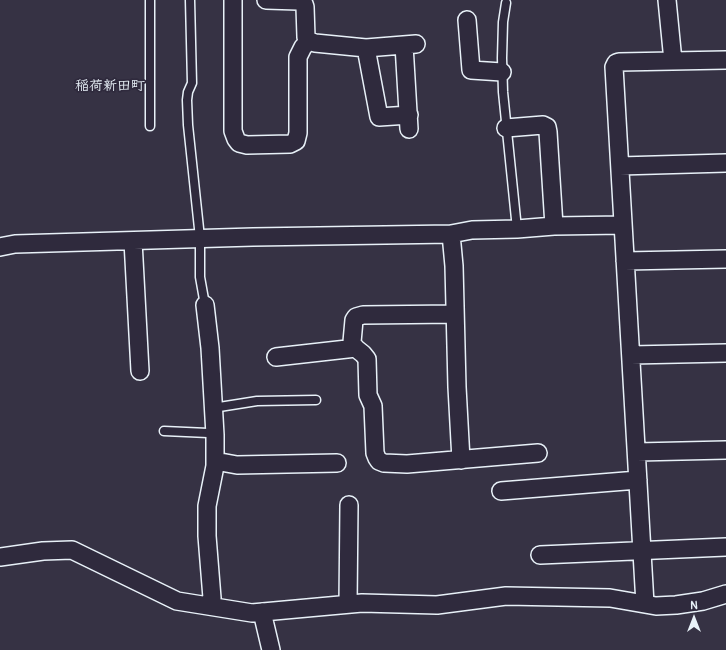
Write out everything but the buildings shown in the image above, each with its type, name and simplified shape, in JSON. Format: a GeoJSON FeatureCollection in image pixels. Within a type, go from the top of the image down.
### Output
{"type":"FeatureCollection","features":[{"type":"Feature","properties":{"kind":"street"},"geometry":{"type":"LineString","coordinates":[[234,0],[233,131],[239,143],[247,145],[276,145],[290,144],[296,141],[298,133],[298,57],[303,47],[309,41]]}},
{"type":"Feature","properties":{"kind":"street"},"geometry":{"type":"LineString","coordinates":[[266,0],[298,1],[304,4],[306,37],[309,41],[315,44],[366,48],[410,45],[409,122],[379,117],[366,48]]}},
{"type":"Feature","properties":{"kind":"street"},"geometry":{"type":"LineString","coordinates":[[667,0],[674,61]]}},
{"type":"Feature","properties":{"kind":"street"},"geometry":{"type":"LineString","coordinates":[[467,20],[471,70],[502,72]]}},
{"type":"Feature","properties":{"kind":"street"},"geometry":{"type":"LineString","coordinates":[[645,604],[614,67],[616,63],[619,62],[726,60]]}},
{"type":"Feature","properties":{"kind":"street"},"geometry":{"type":"LineString","coordinates":[[506,128],[546,127],[548,132],[554,226]]}},
{"type":"Feature","properties":{"kind":"street"},"geometry":{"type":"LineString","coordinates":[[620,166],[726,163]]}},
{"type":"Feature","properties":{"kind":"street"},"geometry":{"type":"LineString","coordinates":[[0,247],[15,244],[200,238],[451,234],[472,230],[517,230],[554,226],[623,225]]}},
{"type":"Feature","properties":{"kind":"street"},"geometry":{"type":"LineString","coordinates":[[451,234],[454,266],[456,387],[461,460]]}},
{"type":"Feature","properties":{"kind":"street"},"geometry":{"type":"LineString","coordinates":[[133,241],[140,371]]}},
{"type":"Feature","properties":{"kind":"street"},"geometry":{"type":"LineString","coordinates":[[625,261],[726,259]]}},
{"type":"Feature","properties":{"kind":"street"},"geometry":{"type":"LineString","coordinates":[[205,305],[210,348],[215,433],[215,461],[207,506],[207,536],[212,598],[211,606]]}},
{"type":"Feature","properties":{"kind":"street"},"geometry":{"type":"LineString","coordinates":[[455,314],[360,316],[354,320],[352,342],[367,359],[368,395],[374,411],[375,453],[379,461],[391,464],[461,460],[538,453]]}},
{"type":"Feature","properties":{"kind":"street"},"geometry":{"type":"LineString","coordinates":[[276,357],[356,348]]}},
{"type":"Feature","properties":{"kind":"street"},"geometry":{"type":"LineString","coordinates":[[631,355],[726,353]]}},
{"type":"Feature","properties":{"kind":"street"},"geometry":{"type":"LineString","coordinates":[[637,452],[726,450]]}},
{"type":"Feature","properties":{"kind":"street"},"geometry":{"type":"LineString","coordinates":[[215,461],[237,465],[337,463]]}},
{"type":"Feature","properties":{"kind":"street"},"geometry":{"type":"LineString","coordinates":[[501,491],[638,480]]}},
{"type":"Feature","properties":{"kind":"street"},"geometry":{"type":"LineString","coordinates":[[348,604],[349,506]]}},
{"type":"Feature","properties":{"kind":"street"},"geometry":{"type":"LineString","coordinates":[[540,555],[726,546]]}},
{"type":"Feature","properties":{"kind":"street"},"geometry":{"type":"LineString","coordinates":[[0,557],[43,551],[72,550],[177,600],[252,613],[348,604],[437,605],[506,596],[610,598],[656,606],[703,601],[726,594]]}},
{"type":"Feature","properties":{"kind":"street"},"geometry":{"type":"LineString","coordinates":[[262,612],[271,650]]}},
{"type":"Feature","properties":{"kind":"lane"},"geometry":{"type":"LineString","coordinates":[[150,0],[150,126]]}},
{"type":"Feature","properties":{"kind":"lane"},"geometry":{"type":"LineString","coordinates":[[190,0],[192,83],[188,92],[187,100],[200,238],[200,277],[205,305]]}},
{"type":"Feature","properties":{"kind":"lane"},"geometry":{"type":"LineString","coordinates":[[506,3],[503,22],[502,72],[506,128],[517,230]]}},
{"type":"Feature","properties":{"kind":"lane"},"geometry":{"type":"LineString","coordinates":[[213,408],[257,401],[316,400]]}},
{"type":"Feature","properties":{"kind":"lane"},"geometry":{"type":"LineString","coordinates":[[164,431],[215,433]]}},
{"type":"Feature","properties":{"kind":"district","name":"稲荷新田町"},"geometry":{"type":"Point","coordinates":[110,86]}}]}
